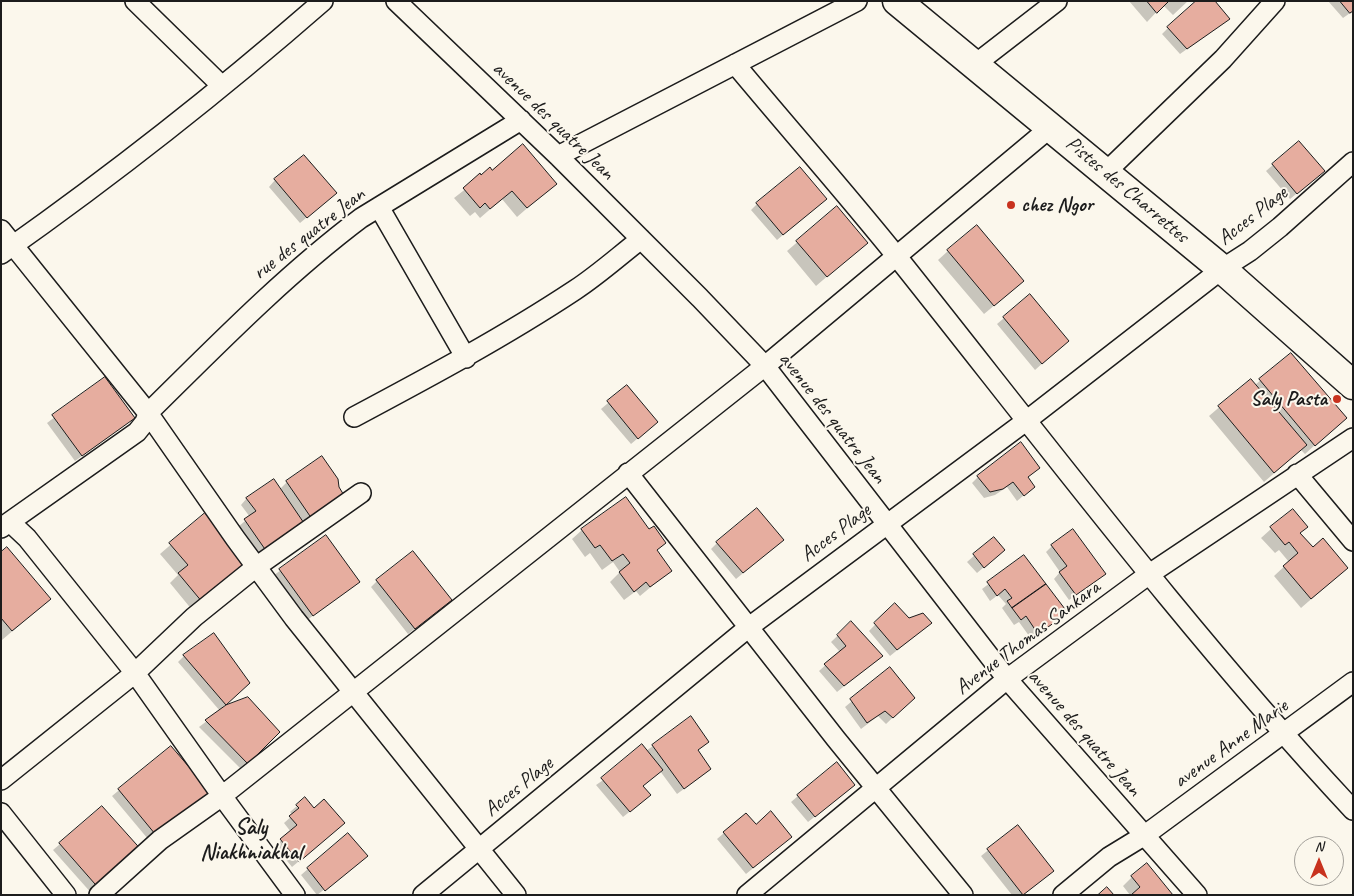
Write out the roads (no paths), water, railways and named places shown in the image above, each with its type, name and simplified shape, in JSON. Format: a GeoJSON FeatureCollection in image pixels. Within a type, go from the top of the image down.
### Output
{"type":"FeatureCollection","features":[{"type":"Feature","properties":{"kind":"main road","name":"Pistes des Charrettes"},"geometry":{"type":"LineString","coordinates":[[897,1],[1222,269],[1353,385]]}},
{"type":"Feature","properties":{"kind":"street"},"geometry":{"type":"LineString","coordinates":[[135,1],[222,86]]}},
{"type":"Feature","properties":{"kind":"street"},"geometry":{"type":"LineString","coordinates":[[8,249],[124,164],[222,86],[323,1]]}},
{"type":"Feature","properties":{"kind":"street","name":"avenue des quatre Jean"},"geometry":{"type":"LineString","coordinates":[[396,1],[558,156],[765,366],[1007,679],[1197,895]]}},
{"type":"Feature","properties":{"kind":"street"},"geometry":{"type":"LineString","coordinates":[[558,156],[857,1]]}},
{"type":"Feature","properties":{"kind":"street"},"geometry":{"type":"LineString","coordinates":[[974,66],[1058,1]]}},
{"type":"Feature","properties":{"kind":"street"},"geometry":{"type":"LineString","coordinates":[[1106,172],[1223,59],[1275,1]]}},
{"type":"Feature","properties":{"kind":"street"},"geometry":{"type":"LineString","coordinates":[[735,64],[896,256],[1148,575],[1282,734],[1353,810]]}},
{"type":"Feature","properties":{"kind":"street","name":"rue des quatre Jean"},"geometry":{"type":"LineString","coordinates":[[6,526],[137,432],[145,422],[148,413],[260,301],[342,232],[379,207],[521,120]]}},
{"type":"Feature","properties":{"kind":"street"},"geometry":{"type":"LineString","coordinates":[[99,895],[160,840],[222,796],[765,366],[1051,127]]}},
{"type":"Feature","properties":{"kind":"street","name":"Acces Plage"},"geometry":{"type":"LineString","coordinates":[[424,895],[749,627],[886,523],[1026,421],[1222,269],[1265,240],[1353,162]]}},
{"type":"Feature","properties":{"kind":"street"},"geometry":{"type":"LineString","coordinates":[[379,207],[466,358]]}},
{"type":"Feature","properties":{"kind":"street"},"geometry":{"type":"LineString","coordinates":[[1,230],[8,249],[148,413],[256,567],[353,692],[516,895]]}},
{"type":"Feature","properties":{"kind":"street"},"geometry":{"type":"LineString","coordinates":[[354,417],[466,358],[577,289],[641,239]]}},
{"type":"Feature","properties":{"kind":"street","name":"Avenue Thomas Sankara"},"geometry":{"type":"LineString","coordinates":[[747,895],[1007,679],[1148,575],[1353,438]]}},
{"type":"Feature","properties":{"kind":"street"},"geometry":{"type":"LineString","coordinates":[[628,474],[836,739],[878,788],[963,895]]}},
{"type":"Feature","properties":{"kind":"street"},"geometry":{"type":"LineString","coordinates":[[1297,474],[1353,541]]}},
{"type":"Feature","properties":{"kind":"street"},"geometry":{"type":"LineString","coordinates":[[1,780],[136,673],[181,628],[256,567],[361,493]]}},
{"type":"Feature","properties":{"kind":"street"},"geometry":{"type":"LineString","coordinates":[[6,526],[27,538],[136,673],[222,796],[295,895]]}},
{"type":"Feature","properties":{"kind":"street","name":"avenue Anne Marie"},"geometry":{"type":"LineString","coordinates":[[1063,895],[1109,857],[1145,835],[1353,682]]}},
{"type":"Feature","properties":{"kind":"street"},"geometry":{"type":"LineString","coordinates":[[1,813],[66,895]]}},
{"type":"Feature","properties":{"kind":"place","name":"chez Ngor"},"geometry":{"type":"Point","coordinates":[1011,205]}},
{"type":"Feature","properties":{"kind":"place","name":"Saly Pasta"},"geometry":{"type":"Point","coordinates":[1337,399]}},
{"type":"Feature","properties":{"kind":"district","name":"Saly Niakhniakhal"},"geometry":{"type":"Point","coordinates":[251,840]}}]}
